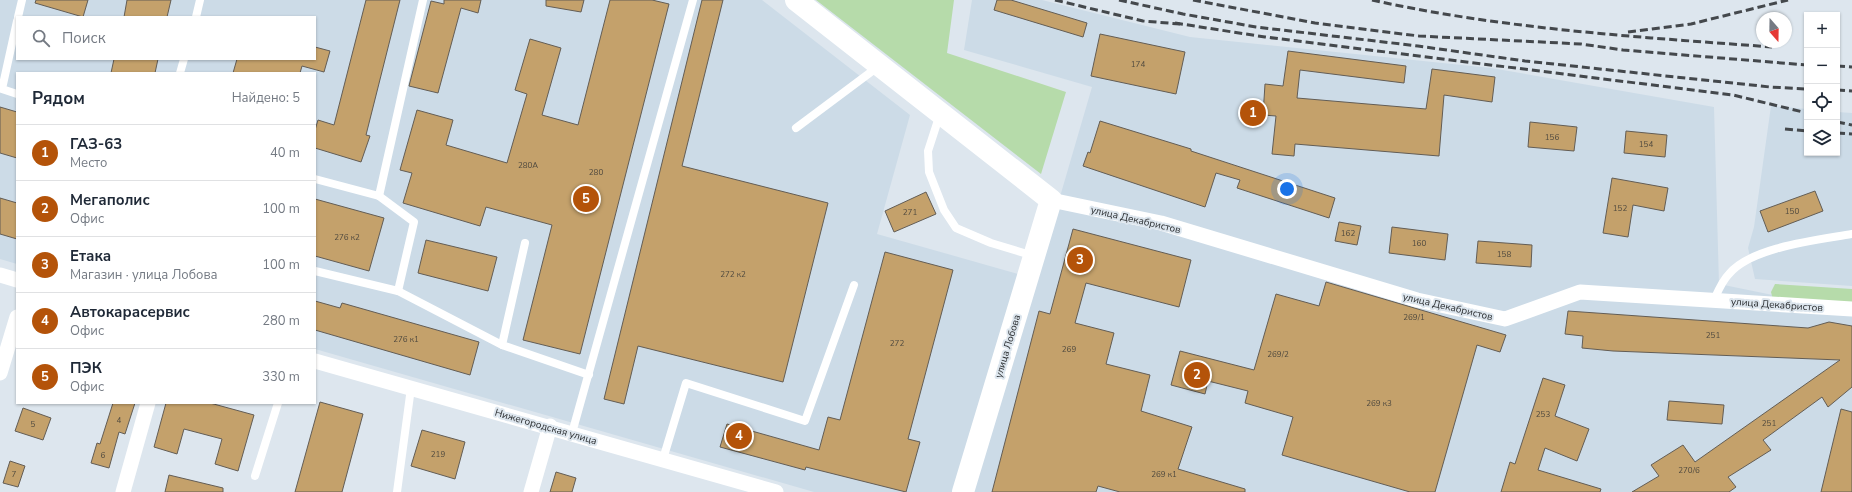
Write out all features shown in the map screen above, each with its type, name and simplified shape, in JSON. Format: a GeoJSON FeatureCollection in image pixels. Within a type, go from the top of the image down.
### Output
{"type":"FeatureCollection","features":[{"type":"Feature","properties":{"kind":"street"},"geometry":{"type":"LineString","coordinates":[[796,0],[1051,200]]}},
{"type":"Feature","properties":{"kind":"street","name":"улица Лобова"},"geometry":{"type":"LineString","coordinates":[[964,492],[1051,200]]}},
{"type":"Feature","properties":{"kind":"street","name":"улица Декабристов"},"geometry":{"type":"LineString","coordinates":[[1051,200],[1161,223],[1417,300],[1505,319],[1580,292],[1852,309]]}},
{"type":"Feature","properties":{"kind":"street"},"geometry":{"type":"LineString","coordinates":[[0,275],[16,280]]}},
{"type":"Feature","properties":{"kind":"street"},"geometry":{"type":"LineString","coordinates":[[0,373],[16,320]]}},
{"type":"Feature","properties":{"kind":"street","name":"Нижегородская улица"},"geometry":{"type":"LineString","coordinates":[[316,361],[663,459],[748,488],[776,492]]}},
{"type":"Feature","properties":{"kind":"street"},"geometry":{"type":"LineString","coordinates":[[123,492],[148,404]]}},
{"type":"Feature","properties":{"kind":"street"},"geometry":{"type":"LineString","coordinates":[[531,492],[550,426]]}},
{"type":"Feature","properties":{"kind":"lane"},"geometry":{"type":"LineString","coordinates":[[18,16],[22,0]]}},
{"type":"Feature","properties":{"kind":"lane"},"geometry":{"type":"LineString","coordinates":[[196,16],[200,0]]}},
{"type":"Feature","properties":{"kind":"lane"},"geometry":{"type":"LineString","coordinates":[[379,196],[423,0]]}},
{"type":"Feature","properties":{"kind":"lane"},"geometry":{"type":"LineString","coordinates":[[572,433],[693,0]]}},
{"type":"Feature","properties":{"kind":"lane"},"geometry":{"type":"LineString","coordinates":[[16,26],[2,89],[16,94]]}},
{"type":"Feature","properties":{"kind":"lane"},"geometry":{"type":"LineString","coordinates":[[180,72],[184,60]]}},
{"type":"Feature","properties":{"kind":"lane"},"geometry":{"type":"LineString","coordinates":[[796,128],[880,66]]}},
{"type":"Feature","properties":{"kind":"lane"},"geometry":{"type":"LineString","coordinates":[[940,113],[928,151],[929,172],[944,210],[956,228],[991,243],[1034,256]]}},
{"type":"Feature","properties":{"kind":"lane"},"geometry":{"type":"LineString","coordinates":[[316,179],[379,196],[414,222],[398,291]]}},
{"type":"Feature","properties":{"kind":"lane"},"geometry":{"type":"LineString","coordinates":[[1714,300],[1718,290],[1729,273],[1750,257],[1798,243],[1852,234]]}},
{"type":"Feature","properties":{"kind":"lane"},"geometry":{"type":"LineString","coordinates":[[502,345],[525,243]]}},
{"type":"Feature","properties":{"kind":"lane"},"geometry":{"type":"LineString","coordinates":[[316,271],[398,291],[502,345],[588,374]]}},
{"type":"Feature","properties":{"kind":"lane"},"geometry":{"type":"LineString","coordinates":[[663,459],[686,383],[805,421],[854,285]]}},
{"type":"Feature","properties":{"kind":"lane"},"geometry":{"type":"LineString","coordinates":[[397,492],[411,388]]}},
{"type":"Feature","properties":{"kind":"lane"},"geometry":{"type":"LineString","coordinates":[[255,476],[278,404]]}},
{"type":"Feature","properties":{"kind":"shaded area"},"geometry":{"type":"Polygon","coordinates":[[[0,0],[762,0],[910,115],[877,234],[1036,279],[1092,87],[964,50],[972,0],[1042,0],[1190,37],[1491,68],[1714,107],[1719,284],[1852,311],[1852,492],[814,492],[316,349],[316,72],[16,72],[16,264],[0,259],[0,0]]]}},
{"type":"Feature","properties":{"kind":"shaded area"},"geometry":{"type":"Polygon","coordinates":[[[1771,106],[1804,109],[1804,156],[1840,156],[1840,112],[1852,113],[1852,286],[1755,279],[1748,248],[1754,227],[1771,106]]]}},
{"type":"Feature","properties":{"kind":"green space"},"geometry":{"type":"Polygon","coordinates":[[[816,0],[954,0],[947,53],[1066,92],[1041,174],[816,0]]]}},
{"type":"Feature","properties":{"kind":"green space"},"geometry":{"type":"Polygon","coordinates":[[[1775,284],[1852,289],[1852,307],[1773,300],[1771,292],[1775,284]]]}},
{"type":"Feature","properties":{"kind":"building"},"geometry":{"type":"Polygon","coordinates":[[[36,0],[88,0],[83,16],[35,3],[36,0]]]}},
{"type":"Feature","properties":{"kind":"building"},"geometry":{"type":"Polygon","coordinates":[[[127,0],[171,0],[167,16],[124,16],[127,0]]]}},
{"type":"Feature","properties":{"kind":"building"},"geometry":{"type":"Polygon","coordinates":[[[366,0],[400,0],[366,135],[370,136],[361,162],[316,148],[316,127],[318,120],[334,125],[366,0]]]}},
{"type":"Feature","properties":{"kind":"building"},"geometry":{"type":"Polygon","coordinates":[[[444,0],[481,0],[478,13],[461,8],[438,93],[409,86],[431,1],[444,4],[444,0]]]}},
{"type":"Feature","properties":{"kind":"building"},"geometry":{"type":"Polygon","coordinates":[[[546,0],[584,0],[581,12],[546,6],[546,0]]]}},
{"type":"Feature","properties":{"kind":"building"},"geometry":{"type":"Polygon","coordinates":[[[610,0],[652,0],[669,4],[580,354],[523,340],[552,225],[486,207],[480,226],[403,203],[412,173],[400,170],[417,110],[453,120],[446,145],[507,163],[527,94],[515,90],[530,39],[561,48],[542,115],[578,125],[610,0]]]}},
{"type":"Feature","properties":{"kind":"building"},"geometry":{"type":"Polygon","coordinates":[[[702,0],[723,0],[682,166],[828,203],[783,382],[638,346],[624,404],[604,399],[702,0]]]}},
{"type":"Feature","properties":{"kind":"building"},"geometry":{"type":"Polygon","coordinates":[[[997,0],[1011,0],[1087,23],[1083,37],[994,10],[997,0]]]}},
{"type":"Feature","properties":{"kind":"building"},"geometry":{"type":"Polygon","coordinates":[[[1100,34],[1185,52],[1176,94],[1091,76],[1100,34]]]}},
{"type":"Feature","properties":{"kind":"building"},"geometry":{"type":"Polygon","coordinates":[[[316,47],[330,51],[324,72],[302,66],[300,72],[233,72],[237,60],[316,60],[316,47]]]}},
{"type":"Feature","properties":{"kind":"building"},"geometry":{"type":"Polygon","coordinates":[[[1288,51],[1406,66],[1404,83],[1300,70],[1297,98],[1426,109],[1432,69],[1495,77],[1492,102],[1444,95],[1439,156],[1295,144],[1294,156],[1272,154],[1276,116],[1263,115],[1265,84],[1283,86],[1288,51]]]}},
{"type":"Feature","properties":{"kind":"building"},"geometry":{"type":"Polygon","coordinates":[[[114,60],[158,60],[155,72],[111,72],[114,60]]]}},
{"type":"Feature","properties":{"kind":"building"},"geometry":{"type":"Polygon","coordinates":[[[0,107],[16,112],[16,158],[0,153],[0,107]]]}},
{"type":"Feature","properties":{"kind":"building"},"geometry":{"type":"Polygon","coordinates":[[[1100,121],[1191,149],[1191,151],[1335,198],[1329,218],[1237,188],[1240,180],[1216,173],[1205,207],[1083,166],[1088,152],[1090,153],[1100,121]]]}},
{"type":"Feature","properties":{"kind":"building"},"geometry":{"type":"Polygon","coordinates":[[[1530,122],[1577,127],[1574,151],[1528,147],[1530,122]]]}},
{"type":"Feature","properties":{"kind":"building"},"geometry":{"type":"Polygon","coordinates":[[[1626,131],[1667,135],[1665,157],[1624,153],[1626,131]]]}},
{"type":"Feature","properties":{"kind":"building"},"geometry":{"type":"Polygon","coordinates":[[[1612,178],[1668,188],[1664,211],[1633,205],[1628,237],[1603,233],[1612,178]]]}},
{"type":"Feature","properties":{"kind":"building"},"geometry":{"type":"Polygon","coordinates":[[[1815,191],[1823,211],[1768,232],[1760,211],[1815,191]]]}},
{"type":"Feature","properties":{"kind":"building"},"geometry":{"type":"Polygon","coordinates":[[[926,192],[936,214],[894,232],[885,211],[926,192]]]}},
{"type":"Feature","properties":{"kind":"building"},"geometry":{"type":"Polygon","coordinates":[[[0,198],[16,203],[16,239],[0,234],[0,198]]]}},
{"type":"Feature","properties":{"kind":"building"},"geometry":{"type":"Polygon","coordinates":[[[316,199],[384,218],[369,271],[316,256],[316,199]]]}},
{"type":"Feature","properties":{"kind":"building"},"geometry":{"type":"Polygon","coordinates":[[[1339,222],[1361,226],[1357,245],[1335,241],[1339,222]]]}},
{"type":"Feature","properties":{"kind":"building"},"geometry":{"type":"Polygon","coordinates":[[[1392,227],[1448,234],[1445,260],[1389,253],[1392,227]]]}},
{"type":"Feature","properties":{"kind":"building"},"geometry":{"type":"Polygon","coordinates":[[[1073,229],[1191,260],[1179,307],[1086,283],[1075,323],[1114,333],[1106,364],[1150,375],[1141,411],[1192,427],[1178,469],[1245,489],[1245,492],[1120,492],[1098,486],[1096,492],[992,492],[1039,311],[1050,314],[1073,229]]]}},
{"type":"Feature","properties":{"kind":"building"},"geometry":{"type":"Polygon","coordinates":[[[426,240],[497,257],[488,291],[418,273],[426,240]]]}},
{"type":"Feature","properties":{"kind":"building"},"geometry":{"type":"Polygon","coordinates":[[[1478,241],[1532,245],[1531,267],[1476,263],[1478,241]]]}},
{"type":"Feature","properties":{"kind":"building"},"geometry":{"type":"Polygon","coordinates":[[[885,252],[953,270],[908,439],[920,442],[906,492],[806,467],[805,470],[720,447],[727,424],[819,450],[828,417],[840,420],[885,252]]]}},
{"type":"Feature","properties":{"kind":"building"},"geometry":{"type":"Polygon","coordinates":[[[1326,282],[1506,335],[1500,352],[1477,345],[1435,492],[1410,492],[1282,455],[1293,417],[1245,403],[1248,391],[1208,381],[1205,394],[1171,385],[1180,351],[1254,370],[1276,294],[1319,306],[1326,282]]]}},
{"type":"Feature","properties":{"kind":"building"},"geometry":{"type":"Polygon","coordinates":[[[316,301],[340,308],[342,303],[479,342],[470,375],[316,330],[316,301]]]}},
{"type":"Feature","properties":{"kind":"building"},"geometry":{"type":"Polygon","coordinates":[[[1568,311],[1808,328],[1829,322],[1852,326],[1852,387],[1828,407],[1822,397],[1763,440],[1771,450],[1728,477],[1736,487],[1729,492],[1632,492],[1659,476],[1651,465],[1683,445],[1695,462],[1840,360],[1613,351],[1582,348],[1583,336],[1565,334],[1568,311]]]}},
{"type":"Feature","properties":{"kind":"building"},"geometry":{"type":"Polygon","coordinates":[[[1543,378],[1565,385],[1555,416],[1589,429],[1577,461],[1545,448],[1538,470],[1601,489],[1600,492],[1501,492],[1510,462],[1515,464],[1543,378]]]}},
{"type":"Feature","properties":{"kind":"building"},"geometry":{"type":"Polygon","coordinates":[[[1669,401],[1724,405],[1722,424],[1667,420],[1669,401]]]}},
{"type":"Feature","properties":{"kind":"building"},"geometry":{"type":"Polygon","coordinates":[[[320,402],[363,414],[342,492],[295,492],[320,402]]]}},
{"type":"Feature","properties":{"kind":"building"},"geometry":{"type":"Polygon","coordinates":[[[113,404],[135,404],[125,434],[119,432],[109,468],[91,463],[97,443],[100,444],[113,404]]]}},
{"type":"Feature","properties":{"kind":"building"},"geometry":{"type":"Polygon","coordinates":[[[166,404],[214,404],[254,415],[238,471],[215,464],[222,439],[184,429],[177,454],[154,447],[166,404]]]}},
{"type":"Feature","properties":{"kind":"building"},"geometry":{"type":"Polygon","coordinates":[[[23,408],[51,418],[43,440],[15,431],[23,408]]]}},
{"type":"Feature","properties":{"kind":"building"},"geometry":{"type":"Polygon","coordinates":[[[1841,409],[1852,412],[1852,492],[1821,492],[1841,409]]]}},
{"type":"Feature","properties":{"kind":"building"},"geometry":{"type":"Polygon","coordinates":[[[422,430],[465,442],[455,479],[411,466],[422,430]]]}},
{"type":"Feature","properties":{"kind":"building"},"geometry":{"type":"Polygon","coordinates":[[[10,461],[25,466],[18,487],[3,483],[10,461]]]}},
{"type":"Feature","properties":{"kind":"building"},"geometry":{"type":"Polygon","coordinates":[[[556,472],[576,478],[572,492],[550,492],[556,472]]]}},
{"type":"Feature","properties":{"kind":"building"},"geometry":{"type":"Polygon","coordinates":[[[169,475],[223,488],[223,492],[165,492],[169,475]]]}},
{"type":"Feature","properties":{"kind":"railway"},"geometry":{"type":"LineString","coordinates":[[1055,0],[1143,21],[1180,24]]}},
{"type":"Feature","properties":{"kind":"railway"},"geometry":{"type":"LineString","coordinates":[[1119,0],[1183,14],[1256,27],[1418,46],[1525,61],[1770,87],[1804,89]]}},
{"type":"Feature","properties":{"kind":"railway"},"geometry":{"type":"LineString","coordinates":[[1193,0],[1315,23],[1419,36],[1581,44],[1623,50],[1804,65]]}},
{"type":"Feature","properties":{"kind":"railway"},"geometry":{"type":"LineString","coordinates":[[1372,0],[1471,18],[1571,31],[1756,46]]}},
{"type":"Feature","properties":{"kind":"railway"},"geometry":{"type":"LineString","coordinates":[[1628,32],[1691,24],[1788,0]]}},
{"type":"Feature","properties":{"kind":"railway"},"geometry":{"type":"LineString","coordinates":[[1175,23],[1265,37],[1733,95],[1804,112]]}},
{"type":"Feature","properties":{"kind":"railway"},"geometry":{"type":"LineString","coordinates":[[1840,66],[1852,67]]}},
{"type":"Feature","properties":{"kind":"railway"},"geometry":{"type":"LineString","coordinates":[[1840,90],[1852,91]]}},
{"type":"Feature","properties":{"kind":"railway"},"geometry":{"type":"LineString","coordinates":[[1840,123],[1852,125]]}},
{"type":"Feature","properties":{"kind":"railway"},"geometry":{"type":"LineString","coordinates":[[1785,129],[1804,131]]}},
{"type":"Feature","properties":{"kind":"railway"},"geometry":{"type":"LineString","coordinates":[[1840,133],[1852,134]]}},
{"type":"Feature","properties":{"kind":"place","name":"ГАЗ-63"},"geometry":{"type":"Point","coordinates":[1253,113]}},
{"type":"Feature","properties":{"kind":"place","name":"ПЭК"},"geometry":{"type":"Point","coordinates":[586,199]}},
{"type":"Feature","properties":{"kind":"place","name":"Етака"},"geometry":{"type":"Point","coordinates":[1080,260]}},
{"type":"Feature","properties":{"kind":"place","name":"Мегаполис"},"geometry":{"type":"Point","coordinates":[1197,375]}},
{"type":"Feature","properties":{"kind":"place","name":"Автокарасервис"},"geometry":{"type":"Point","coordinates":[739,436]}}]}
